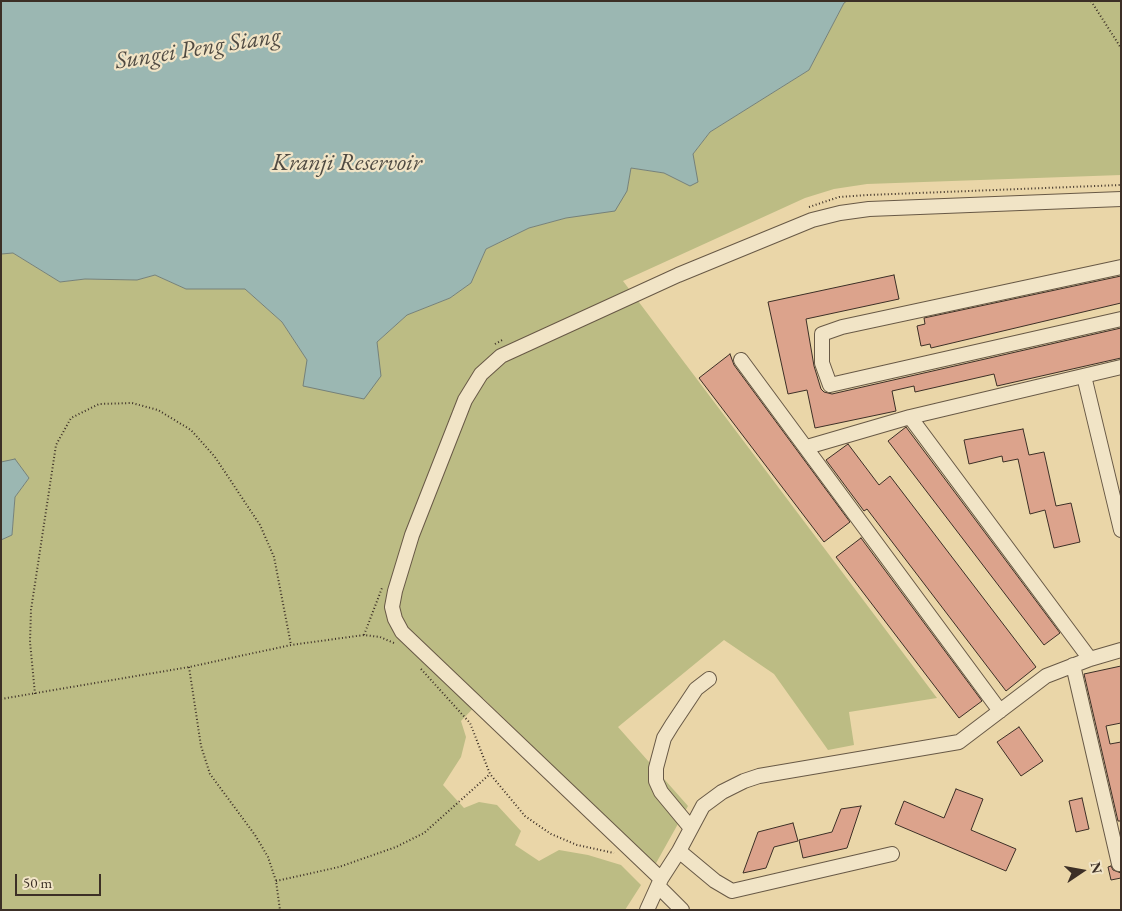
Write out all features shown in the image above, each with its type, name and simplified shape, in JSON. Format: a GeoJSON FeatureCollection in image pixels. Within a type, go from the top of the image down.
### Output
{"type":"FeatureCollection","features":[{"type":"Feature","properties":{"kind":"street"},"geometry":{"type":"LineString","coordinates":[[682,910],[636,854],[402,632],[395,619],[392,607],[395,591],[412,535],[465,400],[481,374],[501,356],[678,275],[812,220],[840,213],[869,209],[1121,199]]}},
{"type":"Feature","properties":{"kind":"street"},"geometry":{"type":"LineString","coordinates":[[1121,268],[842,327],[822,334],[822,363],[830,385],[1121,319]]}},
{"type":"Feature","properties":{"kind":"street"},"geometry":{"type":"LineString","coordinates":[[741,360],[808,448],[867,532],[1000,711]]}},
{"type":"Feature","properties":{"kind":"street"},"geometry":{"type":"LineString","coordinates":[[808,448],[910,417],[1121,367]]}},
{"type":"Feature","properties":{"kind":"street"},"geometry":{"type":"LineString","coordinates":[[1084,376],[1121,530]]}},
{"type":"Feature","properties":{"kind":"street"},"geometry":{"type":"LineString","coordinates":[[910,417],[1090,659]]}},
{"type":"Feature","properties":{"kind":"street"},"geometry":{"type":"LineString","coordinates":[[646,910],[703,806],[744,781],[960,742],[1046,676],[1090,659],[1121,650]]}},
{"type":"Feature","properties":{"kind":"street"},"geometry":{"type":"LineString","coordinates":[[1073,665],[1119,864]]}},
{"type":"Feature","properties":{"kind":"street"},"geometry":{"type":"LineString","coordinates":[[690,828],[661,792],[656,781],[656,768],[664,738],[696,689],[709,679]]}},
{"type":"Feature","properties":{"kind":"street"},"geometry":{"type":"LineString","coordinates":[[679,851],[715,881],[732,891],[892,854]]}},
{"type":"Feature","properties":{"kind":"path"},"geometry":{"type":"LineString","coordinates":[[1091,1],[1121,48]]}},
{"type":"Feature","properties":{"kind":"path"},"geometry":{"type":"LineString","coordinates":[[803,210],[839,197],[868,194],[1121,184]]}},
{"type":"Feature","properties":{"kind":"path"},"geometry":{"type":"LineString","coordinates":[[490,348],[505,339]]}},
{"type":"Feature","properties":{"kind":"path"},"geometry":{"type":"LineString","coordinates":[[35,694],[30,642],[31,610],[56,445],[71,418],[99,404],[132,403],[158,410],[192,430],[215,457],[260,525],[274,557],[291,645]]}},
{"type":"Feature","properties":{"kind":"path"},"geometry":{"type":"LineString","coordinates":[[364,634],[382,588]]}},
{"type":"Feature","properties":{"kind":"path"},"geometry":{"type":"LineString","coordinates":[[1,699],[189,667],[291,645],[364,634],[380,637],[399,647]]}},
{"type":"Feature","properties":{"kind":"path"},"geometry":{"type":"LineString","coordinates":[[418,666],[470,723],[490,774],[525,816],[551,834],[577,845],[602,852],[636,854]]}},
{"type":"Feature","properties":{"kind":"path"},"geometry":{"type":"LineString","coordinates":[[189,667],[201,746],[210,774],[255,836],[268,858],[276,881],[280,910]]}},
{"type":"Feature","properties":{"kind":"path"},"geometry":{"type":"LineString","coordinates":[[276,881],[339,866],[403,844],[424,833],[490,774]]}},
{"type":"Feature","properties":{"kind":"green space"},"geometry":{"type":"Polygon","coordinates":[[[847,1],[1121,1],[1121,175],[867,184],[834,189],[805,198],[623,281],[937,698],[849,712],[854,745],[828,750],[774,674],[724,640],[618,727],[688,806],[655,865],[483,698],[461,721],[466,737],[461,757],[443,785],[464,808],[479,802],[497,805],[521,831],[515,845],[539,861],[559,850],[588,855],[621,865],[641,885],[625,910],[1,910],[1,540],[12,535],[15,497],[29,478],[15,460],[1,462],[1,254],[13,253],[60,282],[85,279],[137,280],[155,275],[186,289],[245,289],[282,322],[307,360],[380,376],[377,342],[407,315],[450,298],[471,283],[486,249],[529,228],[566,218],[627,191],[631,168],[664,173],[690,186],[693,154],[710,132],[809,70],[844,3],[847,1]]]}},
{"type":"Feature","properties":{"kind":"water","name":"Kranji Reservoir"},"geometry":{"type":"Polygon","coordinates":[[[1,1],[847,1],[844,3],[809,70],[710,132],[693,154],[698,182],[690,186],[664,173],[631,168],[627,191],[615,211],[566,218],[529,228],[486,249],[471,283],[450,298],[407,315],[377,342],[381,376],[364,399],[303,386],[307,360],[282,322],[245,289],[186,289],[155,275],[137,280],[85,279],[60,282],[13,253],[1,254],[1,1]]]}},
{"type":"Feature","properties":{"kind":"water"},"geometry":{"type":"Polygon","coordinates":[[[15,459],[29,478],[15,497],[12,535],[1,540],[1,462],[15,459]]]}},
{"type":"Feature","properties":{"kind":"building"},"geometry":{"type":"Polygon","coordinates":[[[894,275],[899,299],[806,319],[814,366],[821,389],[824,392],[832,394],[1121,328],[1121,358],[997,386],[994,374],[915,392],[914,386],[892,391],[896,411],[815,428],[807,390],[788,394],[768,302],[894,275]]]}},
{"type":"Feature","properties":{"kind":"building"},"geometry":{"type":"Polygon","coordinates":[[[1121,276],[1121,303],[931,348],[930,344],[921,346],[917,326],[925,324],[924,318],[1121,276]]]}},
{"type":"Feature","properties":{"kind":"building"},"geometry":{"type":"Polygon","coordinates":[[[730,354],[734,365],[850,522],[824,542],[699,378],[730,354]]]}},
{"type":"Feature","properties":{"kind":"building"},"geometry":{"type":"Polygon","coordinates":[[[906,427],[1060,633],[1044,645],[888,441],[906,427]]]}},
{"type":"Feature","properties":{"kind":"building"},"geometry":{"type":"Polygon","coordinates":[[[1023,429],[1029,455],[1044,452],[1056,506],[1071,503],[1080,542],[1054,548],[1045,510],[1030,514],[1018,459],[1003,462],[1002,456],[969,464],[964,440],[1023,429]]]}},
{"type":"Feature","properties":{"kind":"building"},"geometry":{"type":"Polygon","coordinates":[[[848,444],[879,485],[890,476],[1036,667],[1006,691],[867,509],[864,511],[826,460],[848,444]]]}},
{"type":"Feature","properties":{"kind":"building"},"geometry":{"type":"Polygon","coordinates":[[[861,538],[982,701],[959,718],[836,557],[861,538]]]}},
{"type":"Feature","properties":{"kind":"building"},"geometry":{"type":"Polygon","coordinates":[[[1121,666],[1121,723],[1106,726],[1110,744],[1121,742],[1121,821],[1118,821],[1084,674],[1121,666]]]}},
{"type":"Feature","properties":{"kind":"building"},"geometry":{"type":"Polygon","coordinates":[[[1019,727],[1043,761],[1021,776],[997,742],[1019,727]]]}},
{"type":"Feature","properties":{"kind":"building"},"geometry":{"type":"Polygon","coordinates":[[[956,789],[983,799],[971,830],[1016,849],[1006,871],[895,824],[904,801],[944,818],[956,789]]]}},
{"type":"Feature","properties":{"kind":"building"},"geometry":{"type":"Polygon","coordinates":[[[1082,798],[1089,829],[1076,832],[1069,801],[1082,798]]]}},
{"type":"Feature","properties":{"kind":"building"},"geometry":{"type":"Polygon","coordinates":[[[861,806],[847,848],[803,858],[799,840],[832,832],[841,809],[861,806]]]}},
{"type":"Feature","properties":{"kind":"building"},"geometry":{"type":"Polygon","coordinates":[[[793,823],[798,841],[774,847],[766,868],[743,873],[758,832],[793,823]]]}},
{"type":"Feature","properties":{"kind":"building"},"geometry":{"type":"Polygon","coordinates":[[[1111,866],[1113,870],[1121,873],[1121,878],[1111,880],[1108,867],[1111,866]]]}},
{"type":"Feature","properties":{"kind":"water label","name":"Sungei Peng Siang"},"geometry":{"type":"Point","coordinates":[198,49]}}]}
